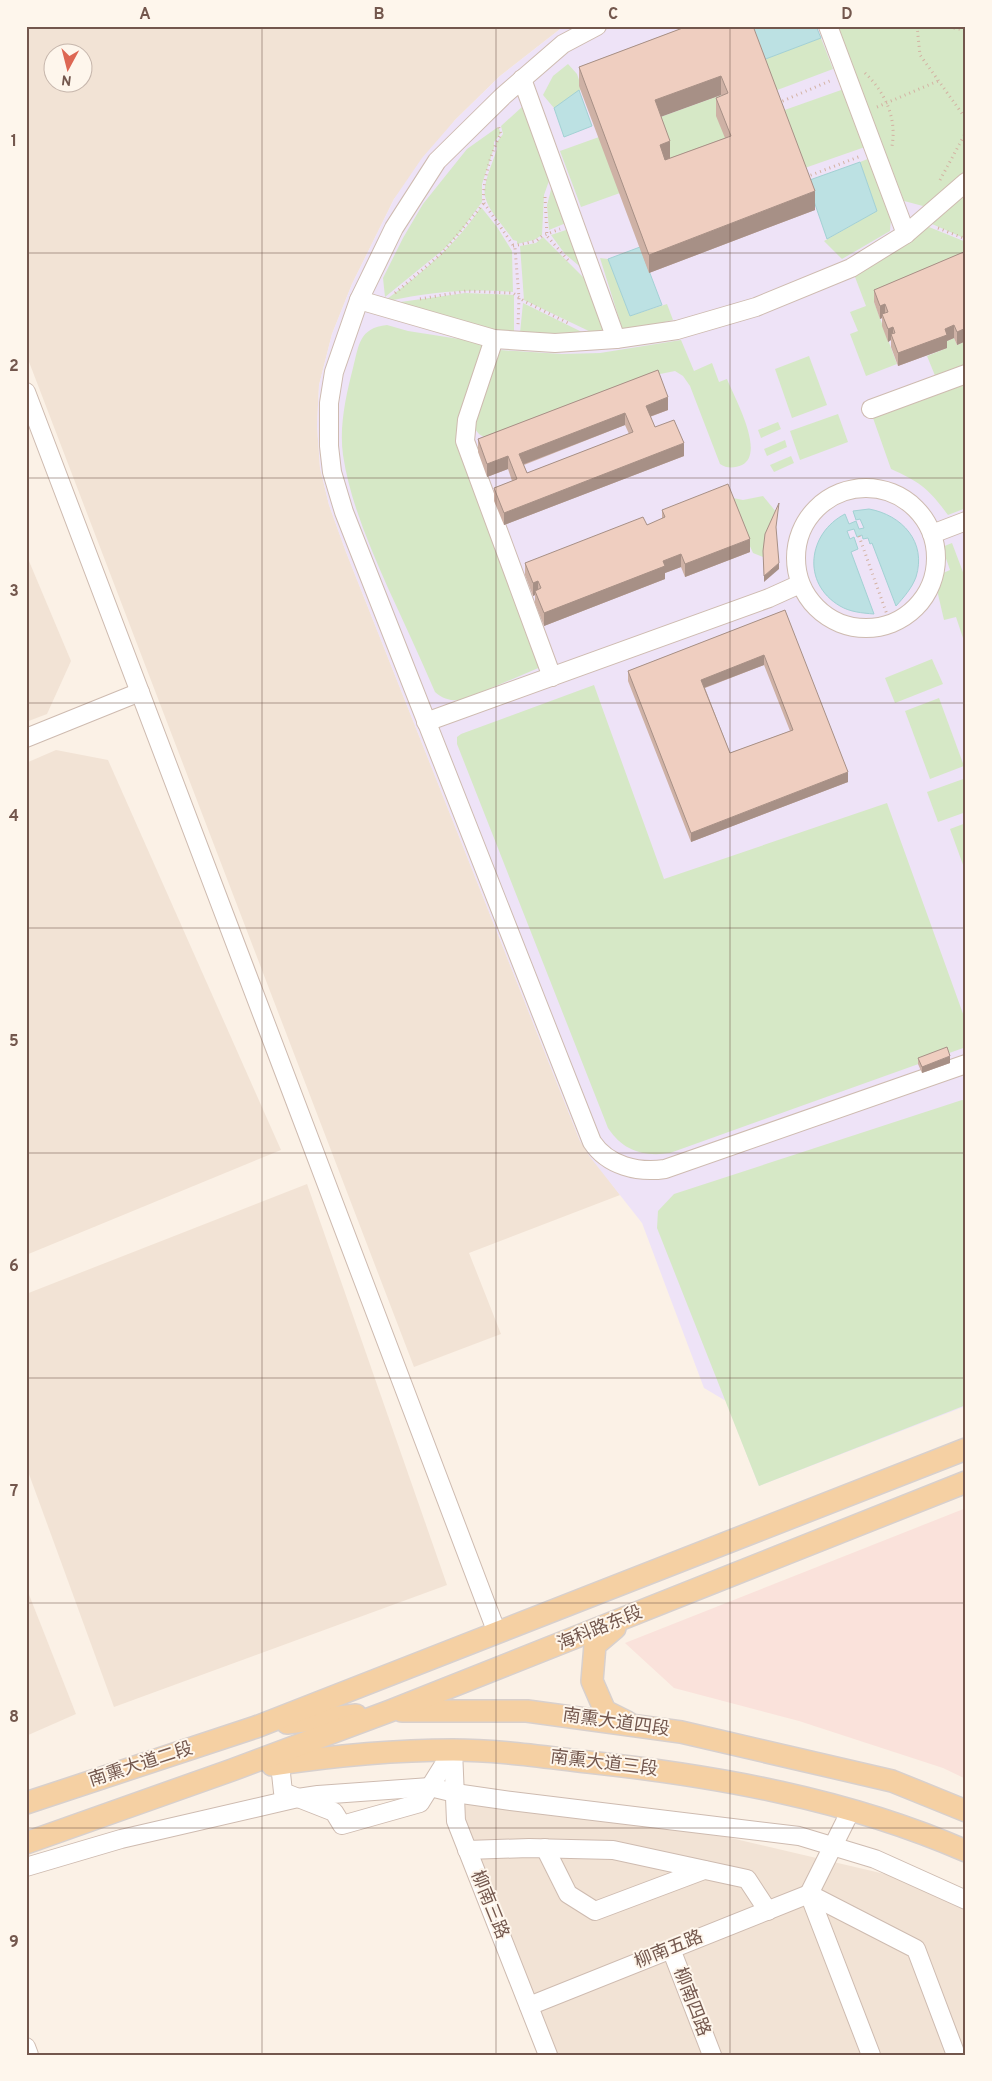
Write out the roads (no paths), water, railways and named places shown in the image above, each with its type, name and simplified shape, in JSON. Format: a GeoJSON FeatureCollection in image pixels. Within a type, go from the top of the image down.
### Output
{"type":"FeatureCollection","features":[{"type":"Feature","properties":{"kind":"main road","name":"海科路东段"},"geometry":{"type":"LineString","coordinates":[[256,1727],[966,1449]]}},
{"type":"Feature","properties":{"kind":"main road","name":"海科路东段"},"geometry":{"type":"LineString","coordinates":[[232,1770],[626,1619],[966,1482]]}},
{"type":"Feature","properties":{"kind":"main road"},"geometry":{"type":"LineString","coordinates":[[626,1619],[595,1645],[592,1681],[605,1711],[634,1726]]}},
{"type":"Feature","properties":{"kind":"main road","name":"南熏大道四段"},"geometry":{"type":"LineString","coordinates":[[256,1727],[390,1711],[527,1711],[681,1732],[892,1781],[966,1811]]}},
{"type":"Feature","properties":{"kind":"main road","name":"南熏大道二段"},"geometry":{"type":"LineString","coordinates":[[26,1803],[256,1727]]}},
{"type":"Feature","properties":{"kind":"main road","name":"南熏大道三段"},"geometry":{"type":"LineString","coordinates":[[232,1770],[364,1754],[454,1750],[541,1756],[655,1769],[734,1783],[851,1810],[936,1837],[966,1851]]}},
{"type":"Feature","properties":{"kind":"main road","name":"南熏大道二段"},"geometry":{"type":"LineString","coordinates":[[26,1843],[232,1770]]}},
{"type":"Feature","properties":{"kind":"street"},"geometry":{"type":"LineString","coordinates":[[597,26],[562,44],[491,108],[438,161],[394,228],[359,300],[334,372],[329,403],[329,446],[332,472],[349,526],[592,1142],[606,1157],[622,1165],[644,1171],[665,1170],[966,1064]]}},
{"type":"Feature","properties":{"kind":"street"},"geometry":{"type":"LineString","coordinates":[[828,26],[906,234]]}},
{"type":"Feature","properties":{"kind":"street"},"geometry":{"type":"LineString","coordinates":[[522,79],[616,339]]}},
{"type":"Feature","properties":{"kind":"street"},"geometry":{"type":"LineString","coordinates":[[359,300],[494,339],[555,343],[616,339],[677,330],[756,307],[850,268],[906,234],[966,182]]}},
{"type":"Feature","properties":{"kind":"street"},"geometry":{"type":"LineString","coordinates":[[494,339],[467,420],[465,441],[552,677]]}},
{"type":"Feature","properties":{"kind":"street"},"geometry":{"type":"LineString","coordinates":[[871,408],[966,374]]}},
{"type":"Feature","properties":{"kind":"street"},"geometry":{"type":"LineString","coordinates":[[26,392],[497,1633]]}},
{"type":"Feature","properties":{"kind":"street"},"geometry":{"type":"LineString","coordinates":[[864,487],[887,490],[907,500],[923,516],[932,534],[937,559],[932,583],[920,604],[901,619],[878,627],[854,627],[831,619],[812,604],[800,584],[795,561],[797,539],[800,532],[807,518],[822,502],[842,491],[864,487]]}},
{"type":"Feature","properties":{"kind":"street"},"geometry":{"type":"LineString","coordinates":[[932,534],[966,521]]}},
{"type":"Feature","properties":{"kind":"street"},"geometry":{"type":"LineString","coordinates":[[426,722],[769,598],[800,584]]}},
{"type":"Feature","properties":{"kind":"street"},"geometry":{"type":"LineString","coordinates":[[26,738],[140,692]]}},
{"type":"Feature","properties":{"kind":"street"},"geometry":{"type":"LineString","coordinates":[[280,1764],[283,1792],[334,1812],[342,1825],[420,1803],[454,1750]]}},
{"type":"Feature","properties":{"kind":"street","name":"柳南三路"},"geometry":{"type":"LineString","coordinates":[[454,1750],[456,1821],[548,2055]]}},
{"type":"Feature","properties":{"kind":"street"},"geometry":{"type":"LineString","coordinates":[[26,1867],[121,1839],[298,1798],[430,1787],[455,1793],[799,1836],[875,1859],[966,1900]]}},
{"type":"Feature","properties":{"kind":"street"},"geometry":{"type":"LineString","coordinates":[[851,1810],[809,1894],[871,2055]]}},
{"type":"Feature","properties":{"kind":"street"},"geometry":{"type":"LineString","coordinates":[[467,1850],[545,1848],[613,1850],[747,1879],[768,1911]]}},
{"type":"Feature","properties":{"kind":"street"},"geometry":{"type":"LineString","coordinates":[[545,1848],[568,1894],[595,1911],[704,1870]]}},
{"type":"Feature","properties":{"kind":"street"},"geometry":{"type":"LineString","coordinates":[[809,1894],[916,1948],[956,2055]]}},
{"type":"Feature","properties":{"kind":"street","name":"柳南五路"},"geometry":{"type":"LineString","coordinates":[[529,2006],[809,1894]]}},
{"type":"Feature","properties":{"kind":"street","name":"柳南四路"},"geometry":{"type":"LineString","coordinates":[[671,1949],[712,2055]]}},
{"type":"Feature","properties":{"kind":"street"},"geometry":{"type":"LineString","coordinates":[[26,2047],[29,2055]]}},
{"type":"Feature","properties":{"kind":"water"},"geometry":{"type":"Polygon","coordinates":[[[751,26],[816,26],[821,38],[763,60],[751,26]]]}},
{"type":"Feature","properties":{"kind":"water"},"geometry":{"type":"Polygon","coordinates":[[[579,90],[592,126],[564,137],[554,108],[579,90]]]}},
{"type":"Feature","properties":{"kind":"water"},"geometry":{"type":"Polygon","coordinates":[[[860,162],[877,211],[827,239],[807,181],[860,162]]]}},
{"type":"Feature","properties":{"kind":"water"},"geometry":{"type":"Polygon","coordinates":[[[640,247],[662,305],[630,316],[608,259],[640,247]]]}},
{"type":"Feature","properties":{"kind":"water"},"geometry":{"type":"Polygon","coordinates":[[[869,509],[892,517],[901,524],[909,532],[918,552],[916,577],[910,589],[896,606],[872,543],[870,544],[868,538],[863,539],[862,535],[857,537],[854,529],[847,531],[850,539],[854,537],[858,549],[851,552],[874,614],[848,610],[828,596],[819,585],[815,572],[814,558],[817,545],[823,533],[833,522],[845,514],[849,524],[856,521],[859,529],[864,528],[860,519],[856,520],[853,511],[869,509]]]}}]}
